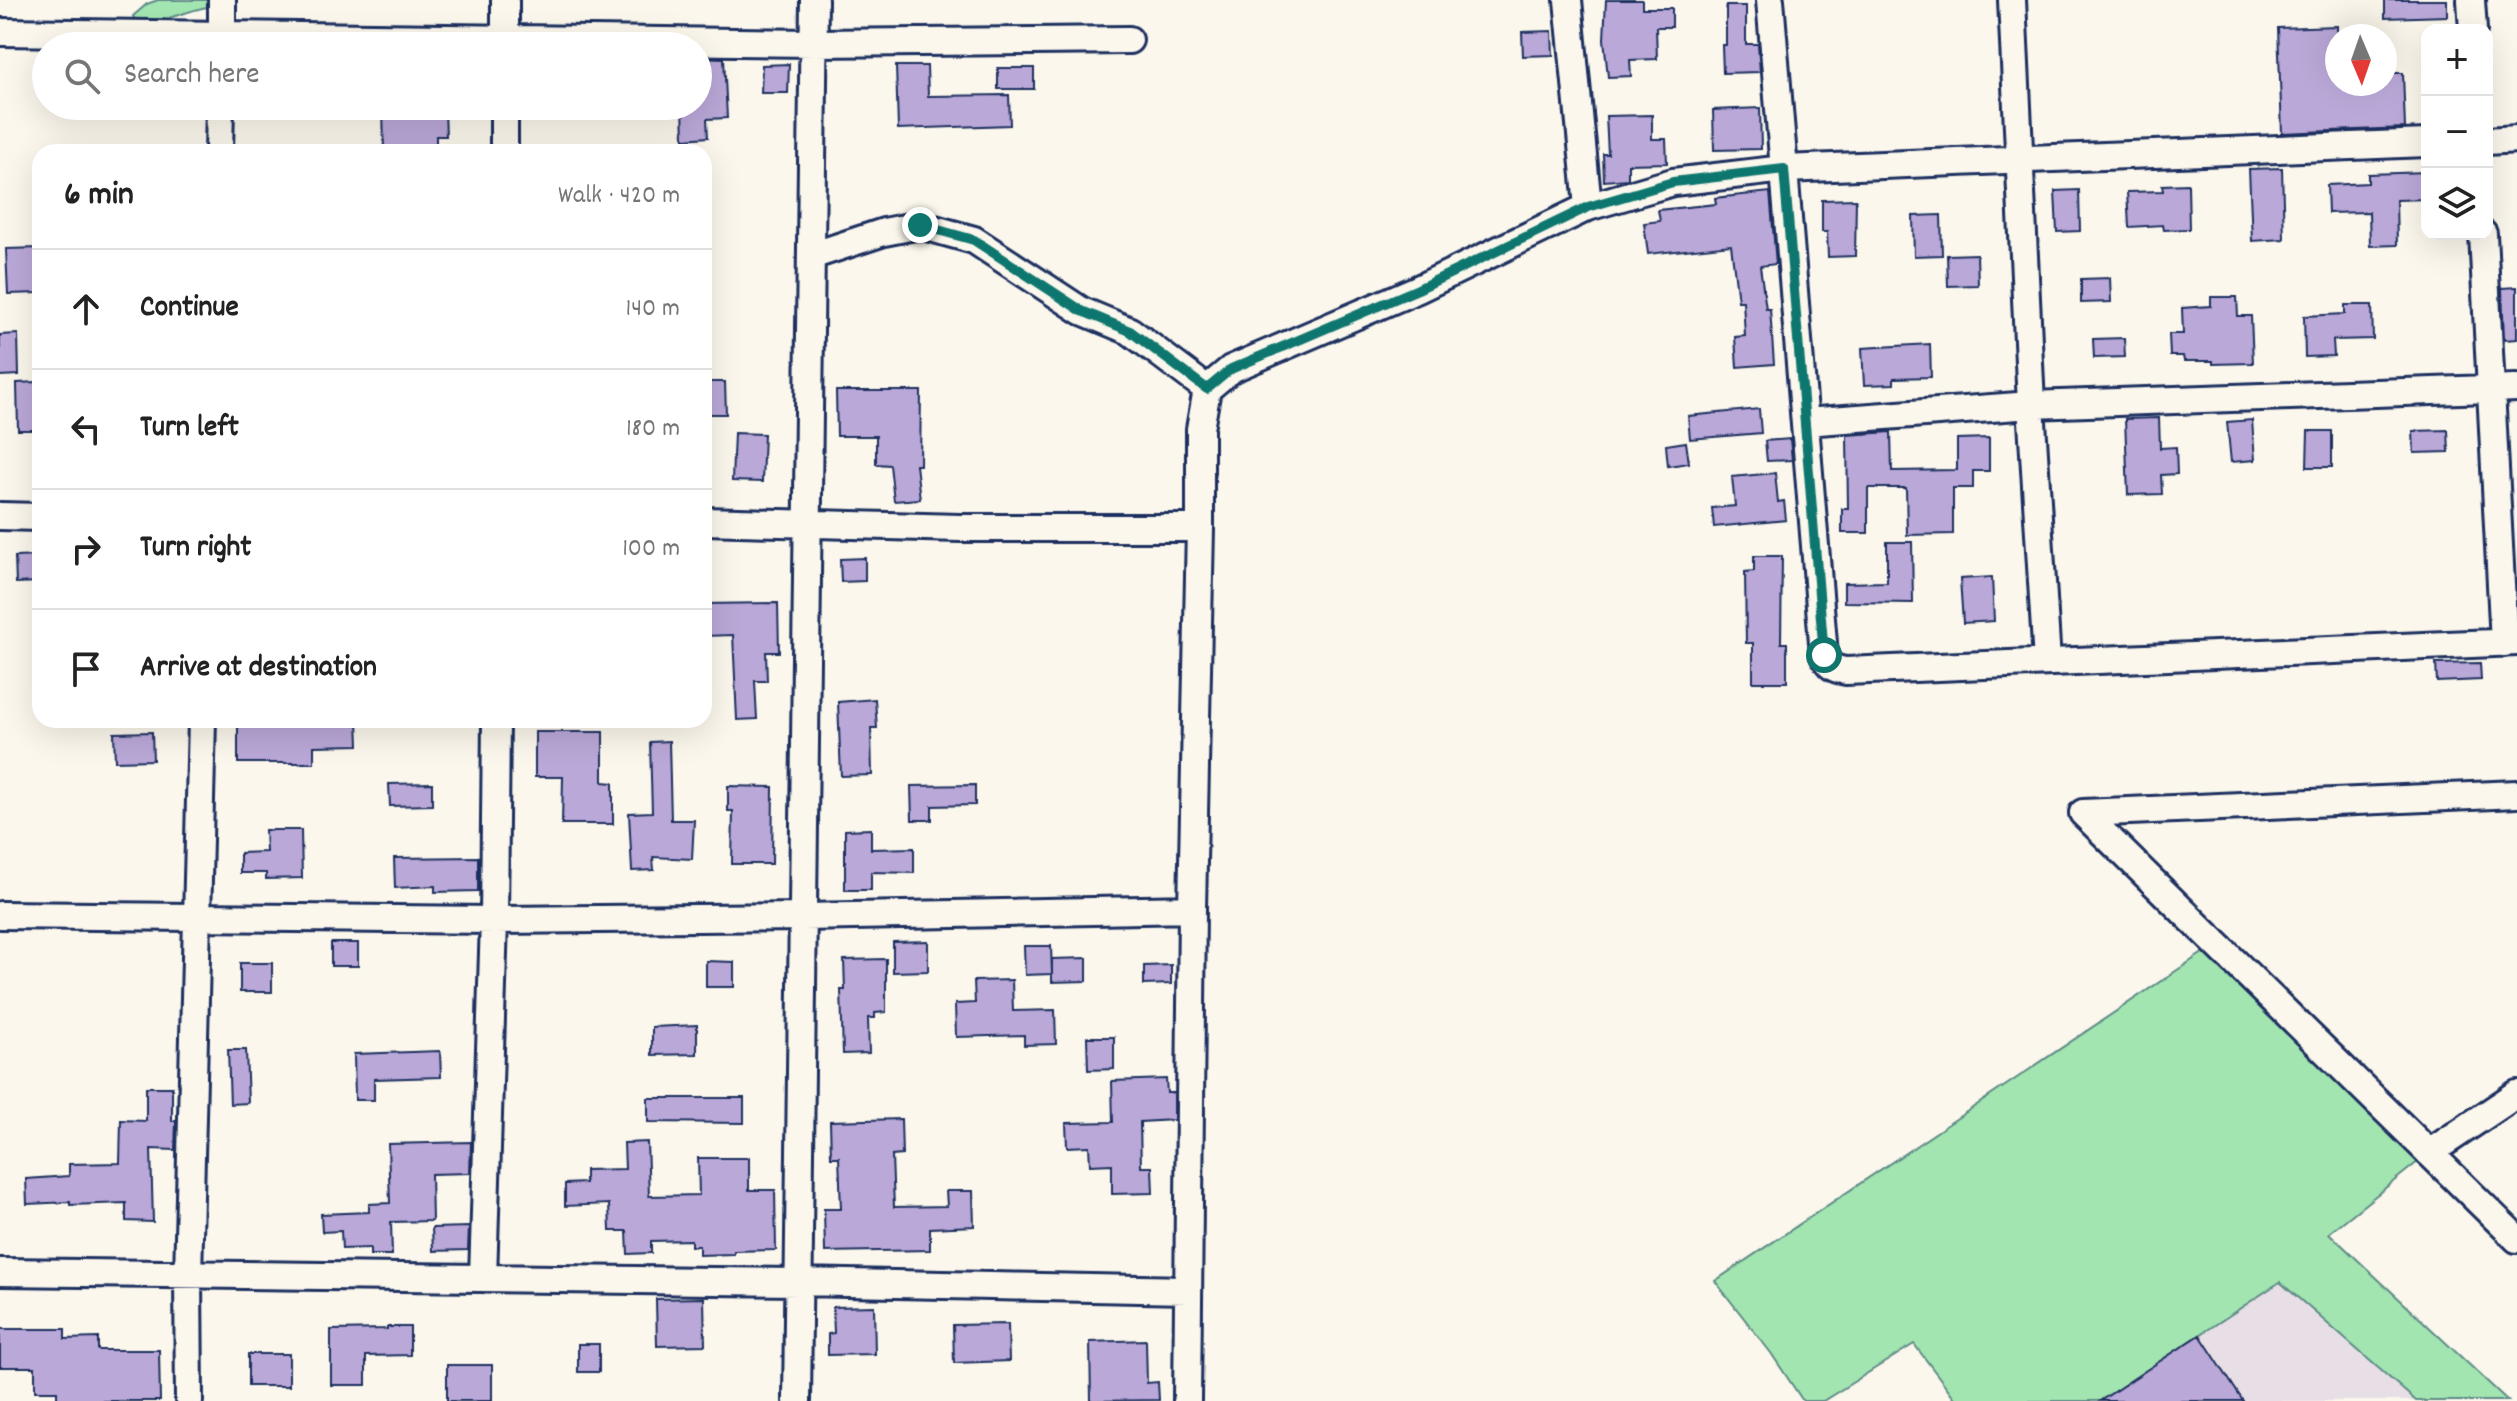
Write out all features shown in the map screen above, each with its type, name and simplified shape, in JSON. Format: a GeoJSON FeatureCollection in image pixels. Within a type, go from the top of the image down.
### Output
{"type":"FeatureCollection","features":[{"type":"Feature","properties":{"kind":"street"},"geometry":{"type":"LineString","coordinates":[[222,0],[222,32]]}},
{"type":"Feature","properties":{"kind":"street"},"geometry":{"type":"LineString","coordinates":[[505,0],[505,32]]}},
{"type":"Feature","properties":{"kind":"street"},"geometry":{"type":"LineString","coordinates":[[797,1401],[814,0]]}},
{"type":"Feature","properties":{"kind":"street"},"geometry":{"type":"LineString","coordinates":[[1568,0],[1588,207]]}},
{"type":"Feature","properties":{"kind":"street"},"geometry":{"type":"LineString","coordinates":[[1770,0],[1824,655],[1828,665],[1835,669],[1846,671],[2511,642],[2504,388],[2484,240]]}},
{"type":"Feature","properties":{"kind":"street"},"geometry":{"type":"LineString","coordinates":[[2012,0],[2031,405],[2047,662]]}},
{"type":"Feature","properties":{"kind":"street"},"geometry":{"type":"LineString","coordinates":[[2471,0],[2473,24]]}},
{"type":"Feature","properties":{"kind":"street"},"geometry":{"type":"LineString","coordinates":[[0,32],[32,33]]}},
{"type":"Feature","properties":{"kind":"street"},"geometry":{"type":"LineString","coordinates":[[712,43],[1129,40]]}},
{"type":"Feature","properties":{"kind":"street"},"geometry":{"type":"LineString","coordinates":[[219,144],[220,120]]}},
{"type":"Feature","properties":{"kind":"street"},"geometry":{"type":"LineString","coordinates":[[504,120],[504,144]]}},
{"type":"Feature","properties":{"kind":"street"},"geometry":{"type":"LineString","coordinates":[[2493,141],[2517,139]]}},
{"type":"Feature","properties":{"kind":"street"},"geometry":{"type":"LineString","coordinates":[[1187,1401],[1200,429],[1207,389],[1231,369],[1418,289],[1588,207],[1673,182],[1784,169],[2421,143]]}},
{"type":"Feature","properties":{"kind":"street"},"geometry":{"type":"LineString","coordinates":[[811,256],[884,232],[920,225],[974,240],[1082,311],[1130,331],[1207,389]]}},
{"type":"Feature","properties":{"kind":"street"},"geometry":{"type":"LineString","coordinates":[[1805,422],[2031,405],[2504,388]]}},
{"type":"Feature","properties":{"kind":"street"},"geometry":{"type":"LineString","coordinates":[[0,516],[32,517]]}},
{"type":"Feature","properties":{"kind":"street"},"geometry":{"type":"LineString","coordinates":[[712,521],[960,528],[1200,528]]}},
{"type":"Feature","properties":{"kind":"street"},"geometry":{"type":"LineString","coordinates":[[189,1401],[188,1276],[202,728]]}},
{"type":"Feature","properties":{"kind":"street"},"geometry":{"type":"LineString","coordinates":[[483,1278],[494,920],[496,728]]}},
{"type":"Feature","properties":{"kind":"street"},"geometry":{"type":"LineString","coordinates":[[2517,794],[2083,813],[2517,1239]]}},
{"type":"Feature","properties":{"kind":"street"},"geometry":{"type":"LineString","coordinates":[[0,915],[494,920],[1192,909]]}},
{"type":"Feature","properties":{"kind":"street"},"geometry":{"type":"LineString","coordinates":[[2429,1153],[2517,1094]]}},
{"type":"Feature","properties":{"kind":"street"},"geometry":{"type":"LineString","coordinates":[[0,1272],[1188,1290]]}},
{"type":"Feature","properties":{"kind":"shaded area"},"geometry":{"type":"Polygon","coordinates":[[[2280,1282],[2416,1401],[2100,1401],[2280,1282]]]}},
{"type":"Feature","properties":{"kind":"green space"},"geometry":{"type":"Polygon","coordinates":[[[158,0],[207,0],[207,7],[137,25],[133,16],[147,4],[158,0]]]}},
{"type":"Feature","properties":{"kind":"green space"},"geometry":{"type":"Polygon","coordinates":[[[2216,944],[2429,1153],[2329,1233],[2508,1401],[2416,1401],[2280,1282],[2100,1401],[1957,1401],[1914,1344],[1823,1401],[1803,1401],[1771,1353],[1715,1281],[2216,944]]]}},
{"type":"Feature","properties":{"kind":"building"},"geometry":{"type":"Polygon","coordinates":[[[1606,0],[1642,0],[1642,8],[1672,8],[1672,27],[1656,27],[1657,59],[1630,60],[1631,76],[1608,77],[1604,39],[1606,0]]]}},
{"type":"Feature","properties":{"kind":"building"},"geometry":{"type":"Polygon","coordinates":[[[2385,0],[2447,0],[2447,16],[2385,18],[2385,0]]]}},
{"type":"Feature","properties":{"kind":"building"},"geometry":{"type":"Polygon","coordinates":[[[1726,6],[1746,6],[1746,44],[1758,44],[1760,72],[1723,73],[1726,6]]]}},
{"type":"Feature","properties":{"kind":"building"},"geometry":{"type":"Polygon","coordinates":[[[2325,26],[2325,96],[2397,96],[2397,73],[2403,73],[2405,128],[2282,133],[2278,28],[2325,26]]]}},
{"type":"Feature","properties":{"kind":"building"},"geometry":{"type":"Polygon","coordinates":[[[1552,31],[1553,55],[1523,56],[1522,32],[1552,31]]]}},
{"type":"Feature","properties":{"kind":"building"},"geometry":{"type":"Polygon","coordinates":[[[712,58],[724,58],[727,118],[712,119],[712,58]]]}},
{"type":"Feature","properties":{"kind":"building"},"geometry":{"type":"Polygon","coordinates":[[[789,64],[788,93],[761,93],[762,65],[789,64]]]}},
{"type":"Feature","properties":{"kind":"building"},"geometry":{"type":"Polygon","coordinates":[[[896,66],[927,66],[928,96],[1009,95],[1010,125],[898,129],[896,66]]]}},
{"type":"Feature","properties":{"kind":"building"},"geometry":{"type":"Polygon","coordinates":[[[998,68],[1034,68],[1034,89],[998,89],[998,68]]]}},
{"type":"Feature","properties":{"kind":"building"},"geometry":{"type":"Polygon","coordinates":[[[1760,108],[1761,149],[1714,150],[1713,110],[1760,108]]]}},
{"type":"Feature","properties":{"kind":"building"},"geometry":{"type":"Polygon","coordinates":[[[1652,115],[1652,139],[1666,139],[1667,163],[1628,164],[1628,179],[1604,181],[1603,154],[1608,154],[1606,116],[1652,115]]]}},
{"type":"Feature","properties":{"kind":"building"},"geometry":{"type":"Polygon","coordinates":[[[383,120],[445,120],[446,136],[436,136],[436,144],[384,144],[383,120]]]}},
{"type":"Feature","properties":{"kind":"building"},"geometry":{"type":"Polygon","coordinates":[[[683,120],[707,120],[708,137],[684,139],[683,120]]]}},
{"type":"Feature","properties":{"kind":"building"},"geometry":{"type":"Polygon","coordinates":[[[2282,168],[2284,239],[2252,241],[2249,169],[2282,168]]]}},
{"type":"Feature","properties":{"kind":"building"},"geometry":{"type":"Polygon","coordinates":[[[2421,172],[2421,199],[2396,200],[2397,245],[2370,246],[2369,212],[2328,213],[2327,185],[2368,183],[2368,174],[2421,172]]]}},
{"type":"Feature","properties":{"kind":"building"},"geometry":{"type":"Polygon","coordinates":[[[2188,184],[2189,229],[2164,230],[2163,225],[2129,227],[2127,192],[2163,191],[2162,185],[2188,184]]]}},
{"type":"Feature","properties":{"kind":"building"},"geometry":{"type":"Polygon","coordinates":[[[2079,190],[2080,231],[2057,232],[2055,191],[2079,190]]]}},
{"type":"Feature","properties":{"kind":"building"},"geometry":{"type":"Polygon","coordinates":[[[1770,192],[1776,264],[1760,266],[1766,309],[1770,309],[1774,364],[1737,367],[1735,337],[1745,336],[1743,301],[1738,301],[1731,245],[1648,254],[1644,223],[1660,221],[1658,210],[1716,204],[1715,198],[1770,192]]]}},
{"type":"Feature","properties":{"kind":"building"},"geometry":{"type":"Polygon","coordinates":[[[1856,199],[1855,256],[1828,257],[1827,232],[1822,232],[1822,200],[1856,199]]]}},
{"type":"Feature","properties":{"kind":"building"},"geometry":{"type":"Polygon","coordinates":[[[1941,215],[1942,255],[1914,256],[1913,216],[1941,215]]]}},
{"type":"Feature","properties":{"kind":"building"},"geometry":{"type":"Polygon","coordinates":[[[32,248],[32,293],[8,294],[6,249],[32,248]]]}},
{"type":"Feature","properties":{"kind":"building"},"geometry":{"type":"Polygon","coordinates":[[[1977,254],[1978,285],[1948,286],[1947,255],[1977,254]]]}},
{"type":"Feature","properties":{"kind":"building"},"geometry":{"type":"Polygon","coordinates":[[[2110,278],[2111,302],[2081,303],[2081,279],[2110,278]]]}},
{"type":"Feature","properties":{"kind":"building"},"geometry":{"type":"Polygon","coordinates":[[[2517,287],[2517,339],[2504,340],[2502,288],[2517,287]]]}},
{"type":"Feature","properties":{"kind":"building"},"geometry":{"type":"Polygon","coordinates":[[[2211,297],[2237,297],[2238,316],[2251,316],[2253,363],[2213,364],[2213,361],[2184,361],[2183,356],[2170,356],[2169,334],[2183,334],[2182,308],[2211,306],[2211,297]]]}},
{"type":"Feature","properties":{"kind":"building"},"geometry":{"type":"Polygon","coordinates":[[[2345,305],[2372,305],[2373,339],[2333,340],[2334,356],[2305,357],[2304,316],[2345,314],[2345,305]]]}},
{"type":"Feature","properties":{"kind":"building"},"geometry":{"type":"Polygon","coordinates":[[[18,334],[19,375],[0,376],[0,335],[18,334]]]}},
{"type":"Feature","properties":{"kind":"building"},"geometry":{"type":"Polygon","coordinates":[[[2124,338],[2125,357],[2094,358],[2093,339],[2124,338]]]}},
{"type":"Feature","properties":{"kind":"building"},"geometry":{"type":"Polygon","coordinates":[[[1930,344],[1931,377],[1894,378],[1894,384],[1864,385],[1862,348],[1930,344]]]}},
{"type":"Feature","properties":{"kind":"building"},"geometry":{"type":"Polygon","coordinates":[[[32,382],[32,430],[18,430],[17,383],[32,382]]]}},
{"type":"Feature","properties":{"kind":"building"},"geometry":{"type":"Polygon","coordinates":[[[712,382],[725,382],[726,414],[712,414],[712,382]]]}},
{"type":"Feature","properties":{"kind":"building"},"geometry":{"type":"Polygon","coordinates":[[[836,391],[921,391],[920,465],[916,465],[920,499],[894,501],[890,465],[876,464],[876,436],[837,436],[836,391]]]}},
{"type":"Feature","properties":{"kind":"building"},"geometry":{"type":"Polygon","coordinates":[[[1759,409],[1761,433],[1690,439],[1688,416],[1759,409]]]}},
{"type":"Feature","properties":{"kind":"building"},"geometry":{"type":"Polygon","coordinates":[[[2159,418],[2160,448],[2176,447],[2177,474],[2161,475],[2162,494],[2128,495],[2125,419],[2159,418]]]}},
{"type":"Feature","properties":{"kind":"building"},"geometry":{"type":"Polygon","coordinates":[[[2252,420],[2255,460],[2231,462],[2227,422],[2252,420]]]}},
{"type":"Feature","properties":{"kind":"building"},"geometry":{"type":"Polygon","coordinates":[[[2448,430],[2449,452],[2414,453],[2413,431],[2448,430]]]}},
{"type":"Feature","properties":{"kind":"building"},"geometry":{"type":"Polygon","coordinates":[[[2308,431],[2332,431],[2332,467],[2307,467],[2308,431]]]}},
{"type":"Feature","properties":{"kind":"building"},"geometry":{"type":"Polygon","coordinates":[[[1891,432],[1892,471],[1957,470],[1957,439],[1989,438],[1989,471],[1973,471],[1973,488],[1953,488],[1953,534],[1907,535],[1906,488],[1868,488],[1868,533],[1842,533],[1842,509],[1848,509],[1847,435],[1891,432]]]}},
{"type":"Feature","properties":{"kind":"building"},"geometry":{"type":"Polygon","coordinates":[[[734,433],[764,434],[762,482],[732,481],[734,433]]]}},
{"type":"Feature","properties":{"kind":"building"},"geometry":{"type":"Polygon","coordinates":[[[1790,439],[1792,460],[1767,461],[1765,441],[1790,439]]]}},
{"type":"Feature","properties":{"kind":"building"},"geometry":{"type":"Polygon","coordinates":[[[1686,442],[1689,463],[1668,466],[1666,445],[1686,442]]]}},
{"type":"Feature","properties":{"kind":"building"},"geometry":{"type":"Polygon","coordinates":[[[1775,473],[1778,502],[1784,501],[1786,520],[1714,527],[1712,508],[1735,506],[1732,477],[1775,473]]]}},
{"type":"Feature","properties":{"kind":"building"},"geometry":{"type":"Polygon","coordinates":[[[1887,542],[1912,542],[1913,603],[1844,602],[1844,583],[1887,582],[1887,542]]]}},
{"type":"Feature","properties":{"kind":"building"},"geometry":{"type":"Polygon","coordinates":[[[32,556],[32,582],[16,583],[15,557],[32,556]]]}},
{"type":"Feature","properties":{"kind":"building"},"geometry":{"type":"Polygon","coordinates":[[[1754,556],[1782,556],[1781,643],[1787,643],[1787,682],[1753,682],[1753,643],[1746,643],[1745,572],[1754,571],[1754,556]]]}},
{"type":"Feature","properties":{"kind":"building"},"geometry":{"type":"Polygon","coordinates":[[[865,558],[865,581],[841,582],[840,559],[865,558]]]}},
{"type":"Feature","properties":{"kind":"building"},"geometry":{"type":"Polygon","coordinates":[[[1992,577],[1994,621],[1963,623],[1960,579],[1992,577]]]}},
{"type":"Feature","properties":{"kind":"building"},"geometry":{"type":"Polygon","coordinates":[[[778,603],[779,652],[766,652],[767,681],[755,681],[757,719],[737,720],[733,635],[712,636],[712,604],[778,603]]]}},
{"type":"Feature","properties":{"kind":"building"},"geometry":{"type":"Polygon","coordinates":[[[2480,663],[2481,680],[2437,682],[2436,664],[2480,663]]]}},
{"type":"Feature","properties":{"kind":"building"},"geometry":{"type":"Polygon","coordinates":[[[875,699],[877,728],[871,728],[872,775],[841,776],[838,702],[875,699]]]}},
{"type":"Feature","properties":{"kind":"building"},"geometry":{"type":"Polygon","coordinates":[[[238,728],[358,728],[359,745],[314,746],[314,763],[238,763],[238,728]]]}},
{"type":"Feature","properties":{"kind":"building"},"geometry":{"type":"Polygon","coordinates":[[[152,732],[153,760],[115,761],[114,733],[152,732]]]}},
{"type":"Feature","properties":{"kind":"building"},"geometry":{"type":"Polygon","coordinates":[[[535,732],[603,732],[603,782],[613,783],[613,824],[562,824],[563,777],[535,777],[535,732]]]}},
{"type":"Feature","properties":{"kind":"building"},"geometry":{"type":"Polygon","coordinates":[[[669,741],[671,820],[694,820],[692,859],[653,857],[654,870],[632,871],[629,813],[652,812],[650,742],[669,741]]]}},
{"type":"Feature","properties":{"kind":"building"},"geometry":{"type":"Polygon","coordinates":[[[432,783],[432,805],[390,806],[389,784],[432,783]]]}},
{"type":"Feature","properties":{"kind":"building"},"geometry":{"type":"Polygon","coordinates":[[[975,785],[975,805],[932,806],[932,820],[912,820],[911,786],[975,785]]]}},
{"type":"Feature","properties":{"kind":"building"},"geometry":{"type":"Polygon","coordinates":[[[728,786],[773,787],[772,864],[732,864],[733,811],[728,811],[728,786]]]}},
{"type":"Feature","properties":{"kind":"building"},"geometry":{"type":"Polygon","coordinates":[[[871,829],[871,849],[914,848],[914,873],[871,872],[871,890],[845,890],[845,830],[871,829]]]}},
{"type":"Feature","properties":{"kind":"building"},"geometry":{"type":"Polygon","coordinates":[[[265,830],[301,830],[302,878],[266,879],[266,873],[240,873],[240,853],[266,852],[265,830]]]}},
{"type":"Feature","properties":{"kind":"building"},"geometry":{"type":"Polygon","coordinates":[[[478,857],[478,891],[435,892],[435,886],[395,888],[394,858],[478,857]]]}},
{"type":"Feature","properties":{"kind":"building"},"geometry":{"type":"Polygon","coordinates":[[[928,941],[928,971],[893,972],[893,942],[928,941]]]}},
{"type":"Feature","properties":{"kind":"building"},"geometry":{"type":"Polygon","coordinates":[[[331,943],[358,943],[358,966],[331,966],[331,943]]]}},
{"type":"Feature","properties":{"kind":"building"},"geometry":{"type":"Polygon","coordinates":[[[1024,946],[1051,946],[1052,974],[1025,975],[1024,946]]]}},
{"type":"Feature","properties":{"kind":"building"},"geometry":{"type":"Polygon","coordinates":[[[1087,958],[1087,981],[1052,982],[1052,959],[1087,958]]]}},
{"type":"Feature","properties":{"kind":"building"},"geometry":{"type":"Polygon","coordinates":[[[886,959],[886,1012],[875,1013],[875,1018],[868,1018],[869,1053],[843,1054],[841,990],[845,990],[844,960],[886,959]]]}},
{"type":"Feature","properties":{"kind":"building"},"geometry":{"type":"Polygon","coordinates":[[[706,961],[734,962],[734,987],[706,987],[706,961]]]}},
{"type":"Feature","properties":{"kind":"building"},"geometry":{"type":"Polygon","coordinates":[[[240,963],[272,963],[272,992],[240,992],[240,963]]]}},
{"type":"Feature","properties":{"kind":"building"},"geometry":{"type":"Polygon","coordinates":[[[1171,965],[1171,984],[1144,985],[1144,966],[1171,965]]]}},
{"type":"Feature","properties":{"kind":"building"},"geometry":{"type":"Polygon","coordinates":[[[1012,980],[1013,1011],[1055,1010],[1056,1044],[1024,1045],[1024,1035],[956,1037],[955,1004],[975,1003],[974,981],[1012,980]]]}},
{"type":"Feature","properties":{"kind":"building"},"geometry":{"type":"Polygon","coordinates":[[[697,1025],[697,1054],[652,1055],[652,1027],[697,1025]]]}},
{"type":"Feature","properties":{"kind":"building"},"geometry":{"type":"Polygon","coordinates":[[[1087,1037],[1114,1037],[1114,1069],[1088,1070],[1087,1037]]]}},
{"type":"Feature","properties":{"kind":"building"},"geometry":{"type":"Polygon","coordinates":[[[228,1050],[246,1050],[248,1103],[230,1104],[228,1050]]]}},
{"type":"Feature","properties":{"kind":"building"},"geometry":{"type":"Polygon","coordinates":[[[440,1051],[441,1077],[374,1079],[374,1100],[355,1100],[354,1054],[440,1051]]]}},
{"type":"Feature","properties":{"kind":"building"},"geometry":{"type":"Polygon","coordinates":[[[1166,1079],[1167,1093],[1174,1093],[1174,1120],[1140,1122],[1141,1167],[1152,1167],[1153,1193],[1112,1194],[1112,1164],[1090,1165],[1089,1146],[1067,1147],[1066,1123],[1113,1122],[1112,1081],[1166,1079]]]}},
{"type":"Feature","properties":{"kind":"building"},"geometry":{"type":"Polygon","coordinates":[[[146,1087],[172,1087],[172,1121],[176,1121],[175,1150],[151,1149],[153,1222],[126,1221],[126,1203],[27,1204],[26,1179],[69,1176],[69,1164],[120,1163],[121,1120],[146,1121],[146,1087]]]}},
{"type":"Feature","properties":{"kind":"building"},"geometry":{"type":"Polygon","coordinates":[[[648,1098],[744,1098],[744,1123],[648,1122],[648,1098]]]}},
{"type":"Feature","properties":{"kind":"building"},"geometry":{"type":"Polygon","coordinates":[[[901,1119],[902,1155],[892,1156],[894,1207],[947,1206],[946,1191],[973,1191],[974,1226],[930,1228],[930,1250],[825,1252],[824,1209],[841,1209],[839,1157],[831,1157],[830,1121],[901,1119]]]}},
{"type":"Feature","properties":{"kind":"building"},"geometry":{"type":"Polygon","coordinates":[[[471,1142],[470,1173],[431,1174],[432,1221],[391,1222],[392,1255],[370,1255],[370,1248],[342,1249],[341,1231],[322,1232],[321,1214],[369,1212],[369,1204],[390,1203],[388,1144],[471,1142]]]}},
{"type":"Feature","properties":{"kind":"building"},"geometry":{"type":"Polygon","coordinates":[[[647,1142],[649,1196],[699,1195],[698,1158],[749,1158],[749,1190],[775,1190],[776,1250],[699,1255],[699,1246],[691,1246],[691,1240],[651,1241],[651,1253],[628,1254],[627,1231],[610,1231],[609,1204],[565,1206],[565,1184],[585,1183],[585,1170],[625,1169],[624,1143],[647,1142]]]}},
{"type":"Feature","properties":{"kind":"building"},"geometry":{"type":"Polygon","coordinates":[[[469,1227],[468,1250],[433,1251],[432,1228],[469,1227]]]}},
{"type":"Feature","properties":{"kind":"building"},"geometry":{"type":"Polygon","coordinates":[[[704,1298],[705,1345],[657,1346],[656,1299],[704,1298]]]}},
{"type":"Feature","properties":{"kind":"building"},"geometry":{"type":"Polygon","coordinates":[[[874,1306],[875,1354],[828,1355],[828,1334],[834,1333],[833,1307],[874,1306]]]}},
{"type":"Feature","properties":{"kind":"building"},"geometry":{"type":"Polygon","coordinates":[[[1008,1324],[1009,1361],[954,1363],[953,1325],[1008,1324]]]}},
{"type":"Feature","properties":{"kind":"building"},"geometry":{"type":"Polygon","coordinates":[[[410,1327],[410,1355],[366,1356],[366,1385],[331,1385],[331,1330],[410,1327]]]}},
{"type":"Feature","properties":{"kind":"building"},"geometry":{"type":"Polygon","coordinates":[[[0,1329],[65,1329],[65,1339],[98,1338],[98,1350],[159,1350],[160,1401],[57,1401],[57,1391],[35,1391],[35,1367],[0,1367],[0,1329]]]}},
{"type":"Feature","properties":{"kind":"building"},"geometry":{"type":"Polygon","coordinates":[[[2200,1335],[2243,1401],[2100,1401],[2157,1363],[2200,1335]]]}},
{"type":"Feature","properties":{"kind":"building"},"geometry":{"type":"Polygon","coordinates":[[[1146,1340],[1147,1383],[1158,1382],[1159,1400],[1091,1401],[1090,1342],[1146,1340]]]}},
{"type":"Feature","properties":{"kind":"building"},"geometry":{"type":"Polygon","coordinates":[[[578,1344],[599,1344],[599,1372],[578,1372],[578,1344]]]}},
{"type":"Feature","properties":{"kind":"building"},"geometry":{"type":"Polygon","coordinates":[[[248,1354],[289,1354],[289,1386],[248,1386],[248,1354]]]}},
{"type":"Feature","properties":{"kind":"building"},"geometry":{"type":"Polygon","coordinates":[[[447,1365],[492,1365],[492,1401],[447,1401],[447,1365]]]}},
{"type":"Feature","properties":{"kind":"route"},"geometry":{"type":"LineString","coordinates":[[920,225],[974,240],[1082,311],[1130,331],[1207,389],[1231,369],[1418,289],[1588,207],[1673,182],[1784,169],[1824,655]]}}]}
